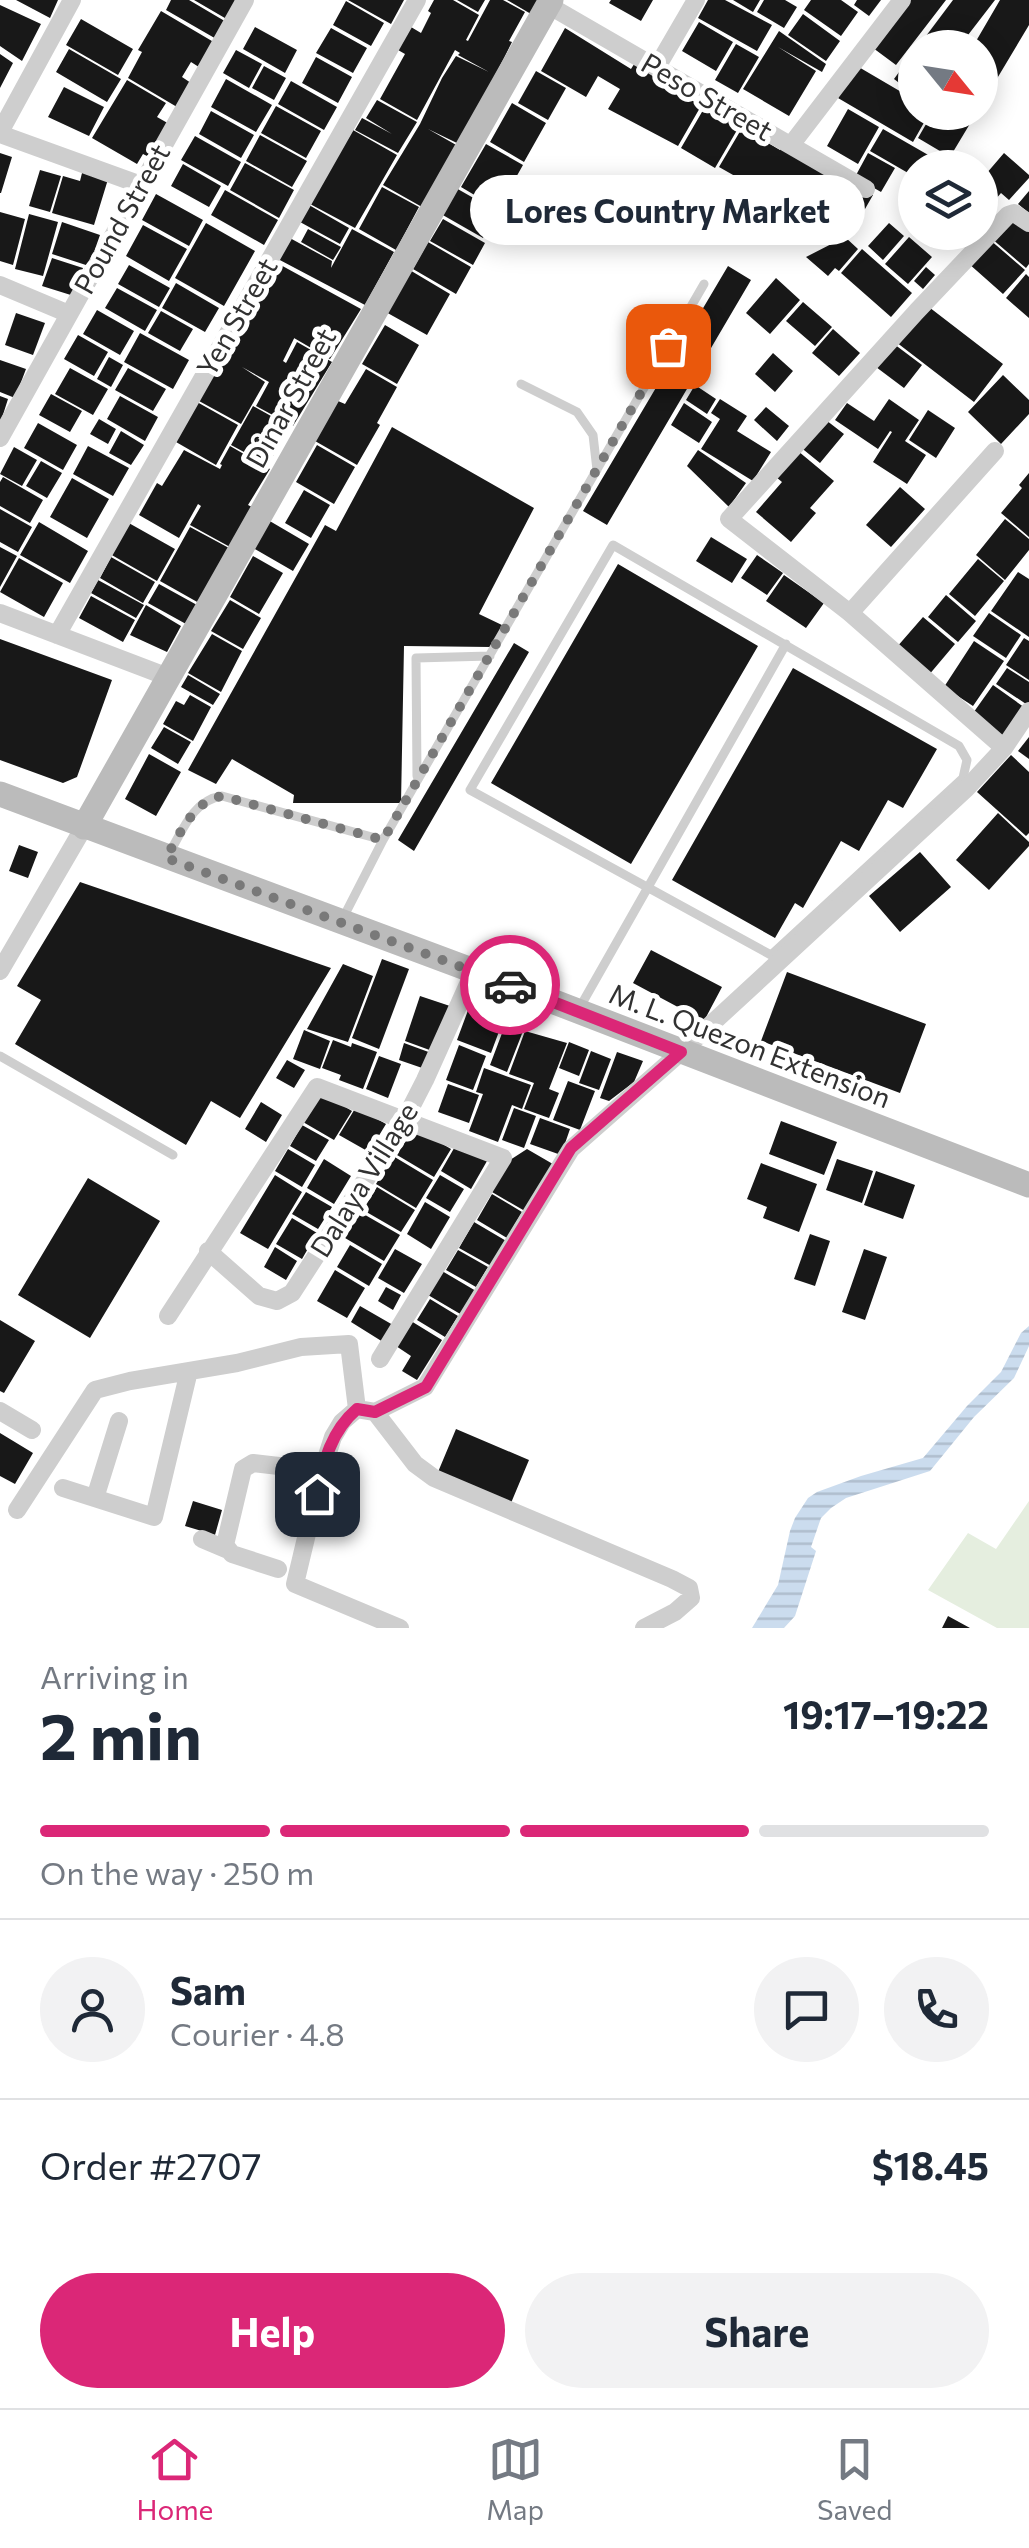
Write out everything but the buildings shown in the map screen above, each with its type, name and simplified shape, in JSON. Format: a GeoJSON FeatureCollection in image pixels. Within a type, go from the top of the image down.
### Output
{"type":"FeatureCollection","features":[{"type":"Feature","properties":{"kind":"main road","name":"Dinar Street"},"geometry":{"type":"LineString","coordinates":[[84,826],[549,3]]}},
{"type":"Feature","properties":{"kind":"main road","name":"M. L. Quezon Extension"},"geometry":{"type":"LineString","coordinates":[[0,794],[1029,1184]]}},
{"type":"Feature","properties":{"kind":"street"},"geometry":{"type":"LineString","coordinates":[[72,0],[0,133],[140,185]]}},
{"type":"Feature","properties":{"kind":"street","name":"Pound Street"},"geometry":{"type":"LineString","coordinates":[[0,438],[245,0]]}},
{"type":"Feature","properties":{"kind":"street","name":"Yen Street"},"geometry":{"type":"LineString","coordinates":[[57,635],[417,0]]}},
{"type":"Feature","properties":{"kind":"street"},"geometry":{"type":"LineString","coordinates":[[657,68],[696,0]]}},
{"type":"Feature","properties":{"kind":"street"},"geometry":{"type":"LineString","coordinates":[[791,146],[902,0]]}},
{"type":"Feature","properties":{"kind":"street","name":"Peso Street"},"geometry":{"type":"LineString","coordinates":[[549,3],[866,189]]}},
{"type":"Feature","properties":{"kind":"street"},"geometry":{"type":"LineString","coordinates":[[1004,748],[850,613],[729,518],[1008,215],[1014,212],[1029,223]]}},
{"type":"Feature","properties":{"kind":"street"},"geometry":{"type":"LineString","coordinates":[[0,285],[69,314]]}},
{"type":"Feature","properties":{"kind":"street"},"geometry":{"type":"LineString","coordinates":[[850,613],[995,451]]}},
{"type":"Feature","properties":{"kind":"street"},"geometry":{"type":"LineString","coordinates":[[0,614],[168,677]]}},
{"type":"Feature","properties":{"kind":"street"},"geometry":{"type":"LineString","coordinates":[[400,1628],[294,1584],[322,1471],[342,1422],[426,1387],[571,1148],[966,789],[1004,748],[1029,711]]}},
{"type":"Feature","properties":{"kind":"street"},"geometry":{"type":"LineString","coordinates":[[0,970],[84,826]]}},
{"type":"Feature","properties":{"kind":"street","name":"Dalaya Village"},"geometry":{"type":"LineString","coordinates":[[208,1251],[259,1296],[277,1301],[292,1293],[405,1119],[474,971]]}},
{"type":"Feature","properties":{"kind":"street"},"geometry":{"type":"LineString","coordinates":[[168,1316],[317,1087],[504,1158],[380,1359]]}},
{"type":"Feature","properties":{"kind":"street"},"geometry":{"type":"LineString","coordinates":[[17,1510],[95,1390],[301,1347],[349,1344],[366,1410],[415,1464],[434,1478],[690,1588],[691,1598],[675,1612],[644,1628]]}},
{"type":"Feature","properties":{"kind":"street"},"geometry":{"type":"LineString","coordinates":[[63,1488],[154,1517],[189,1371]]}},
{"type":"Feature","properties":{"kind":"street"},"geometry":{"type":"LineString","coordinates":[[0,1411],[32,1430]]}},
{"type":"Feature","properties":{"kind":"street"},"geometry":{"type":"LineString","coordinates":[[95,1498],[119,1421]]}},
{"type":"Feature","properties":{"kind":"street"},"geometry":{"type":"LineString","coordinates":[[228,1550],[225,1539],[247,1465],[322,1471]]}},
{"type":"Feature","properties":{"kind":"street"},"geometry":{"type":"LineString","coordinates":[[202,1540],[278,1569]]}},
{"type":"Feature","properties":{"kind":"lane"},"geometry":{"type":"LineString","coordinates":[[342,921],[417,779],[704,284]]}},
{"type":"Feature","properties":{"kind":"lane"},"geometry":{"type":"LineString","coordinates":[[521,384],[576,412],[594,435],[597,470]]}},
{"type":"Feature","properties":{"kind":"lane"},"geometry":{"type":"LineString","coordinates":[[613,544],[786,644],[959,746],[967,760],[964,778],[770,955],[470,790],[613,544]]}},
{"type":"Feature","properties":{"kind":"lane"},"geometry":{"type":"LineString","coordinates":[[578,1011],[786,644]]}},
{"type":"Feature","properties":{"kind":"lane"},"geometry":{"type":"LineString","coordinates":[[417,779],[416,658],[490,656]]}},
{"type":"Feature","properties":{"kind":"lane"},"geometry":{"type":"LineString","coordinates":[[166,858],[196,809],[208,798],[222,796],[383,840]]}},
{"type":"Feature","properties":{"kind":"lane"},"geometry":{"type":"LineString","coordinates":[[0,1056],[173,1156]]}},
{"type":"Feature","properties":{"kind":"green space"},"geometry":{"type":"Polygon","coordinates":[[[1029,1501],[1029,1628],[997,1628],[928,1590],[968,1533],[996,1549],[1029,1501]]]}},
{"type":"Feature","properties":{"kind":"water"},"geometry":{"type":"Polygon","coordinates":[[[1029,1326],[1029,1346],[1014,1378],[974,1417],[930,1471],[846,1498],[831,1508],[821,1518],[811,1547],[816,1551],[795,1616],[784,1628],[752,1628],[778,1585],[790,1531],[808,1498],[861,1476],[923,1458],[1001,1372],[1021,1333],[1029,1326]]]}},
{"type":"Feature","properties":{"kind":"way so far"},"geometry":{"type":"LineString","coordinates":[[510,985],[166,858],[196,809],[208,798],[222,796],[383,840],[668,346]]}},
{"type":"Feature","properties":{"kind":"place","name":"Lores Country Market"},"geometry":{"type":"Point","coordinates":[668,346]}},
{"type":"Feature","properties":{"kind":"route"},"geometry":{"type":"LineString","coordinates":[[317,1494],[333,1437],[342,1422],[357,1409],[375,1412],[426,1387],[571,1148],[681,1052],[510,985]]}}]}
